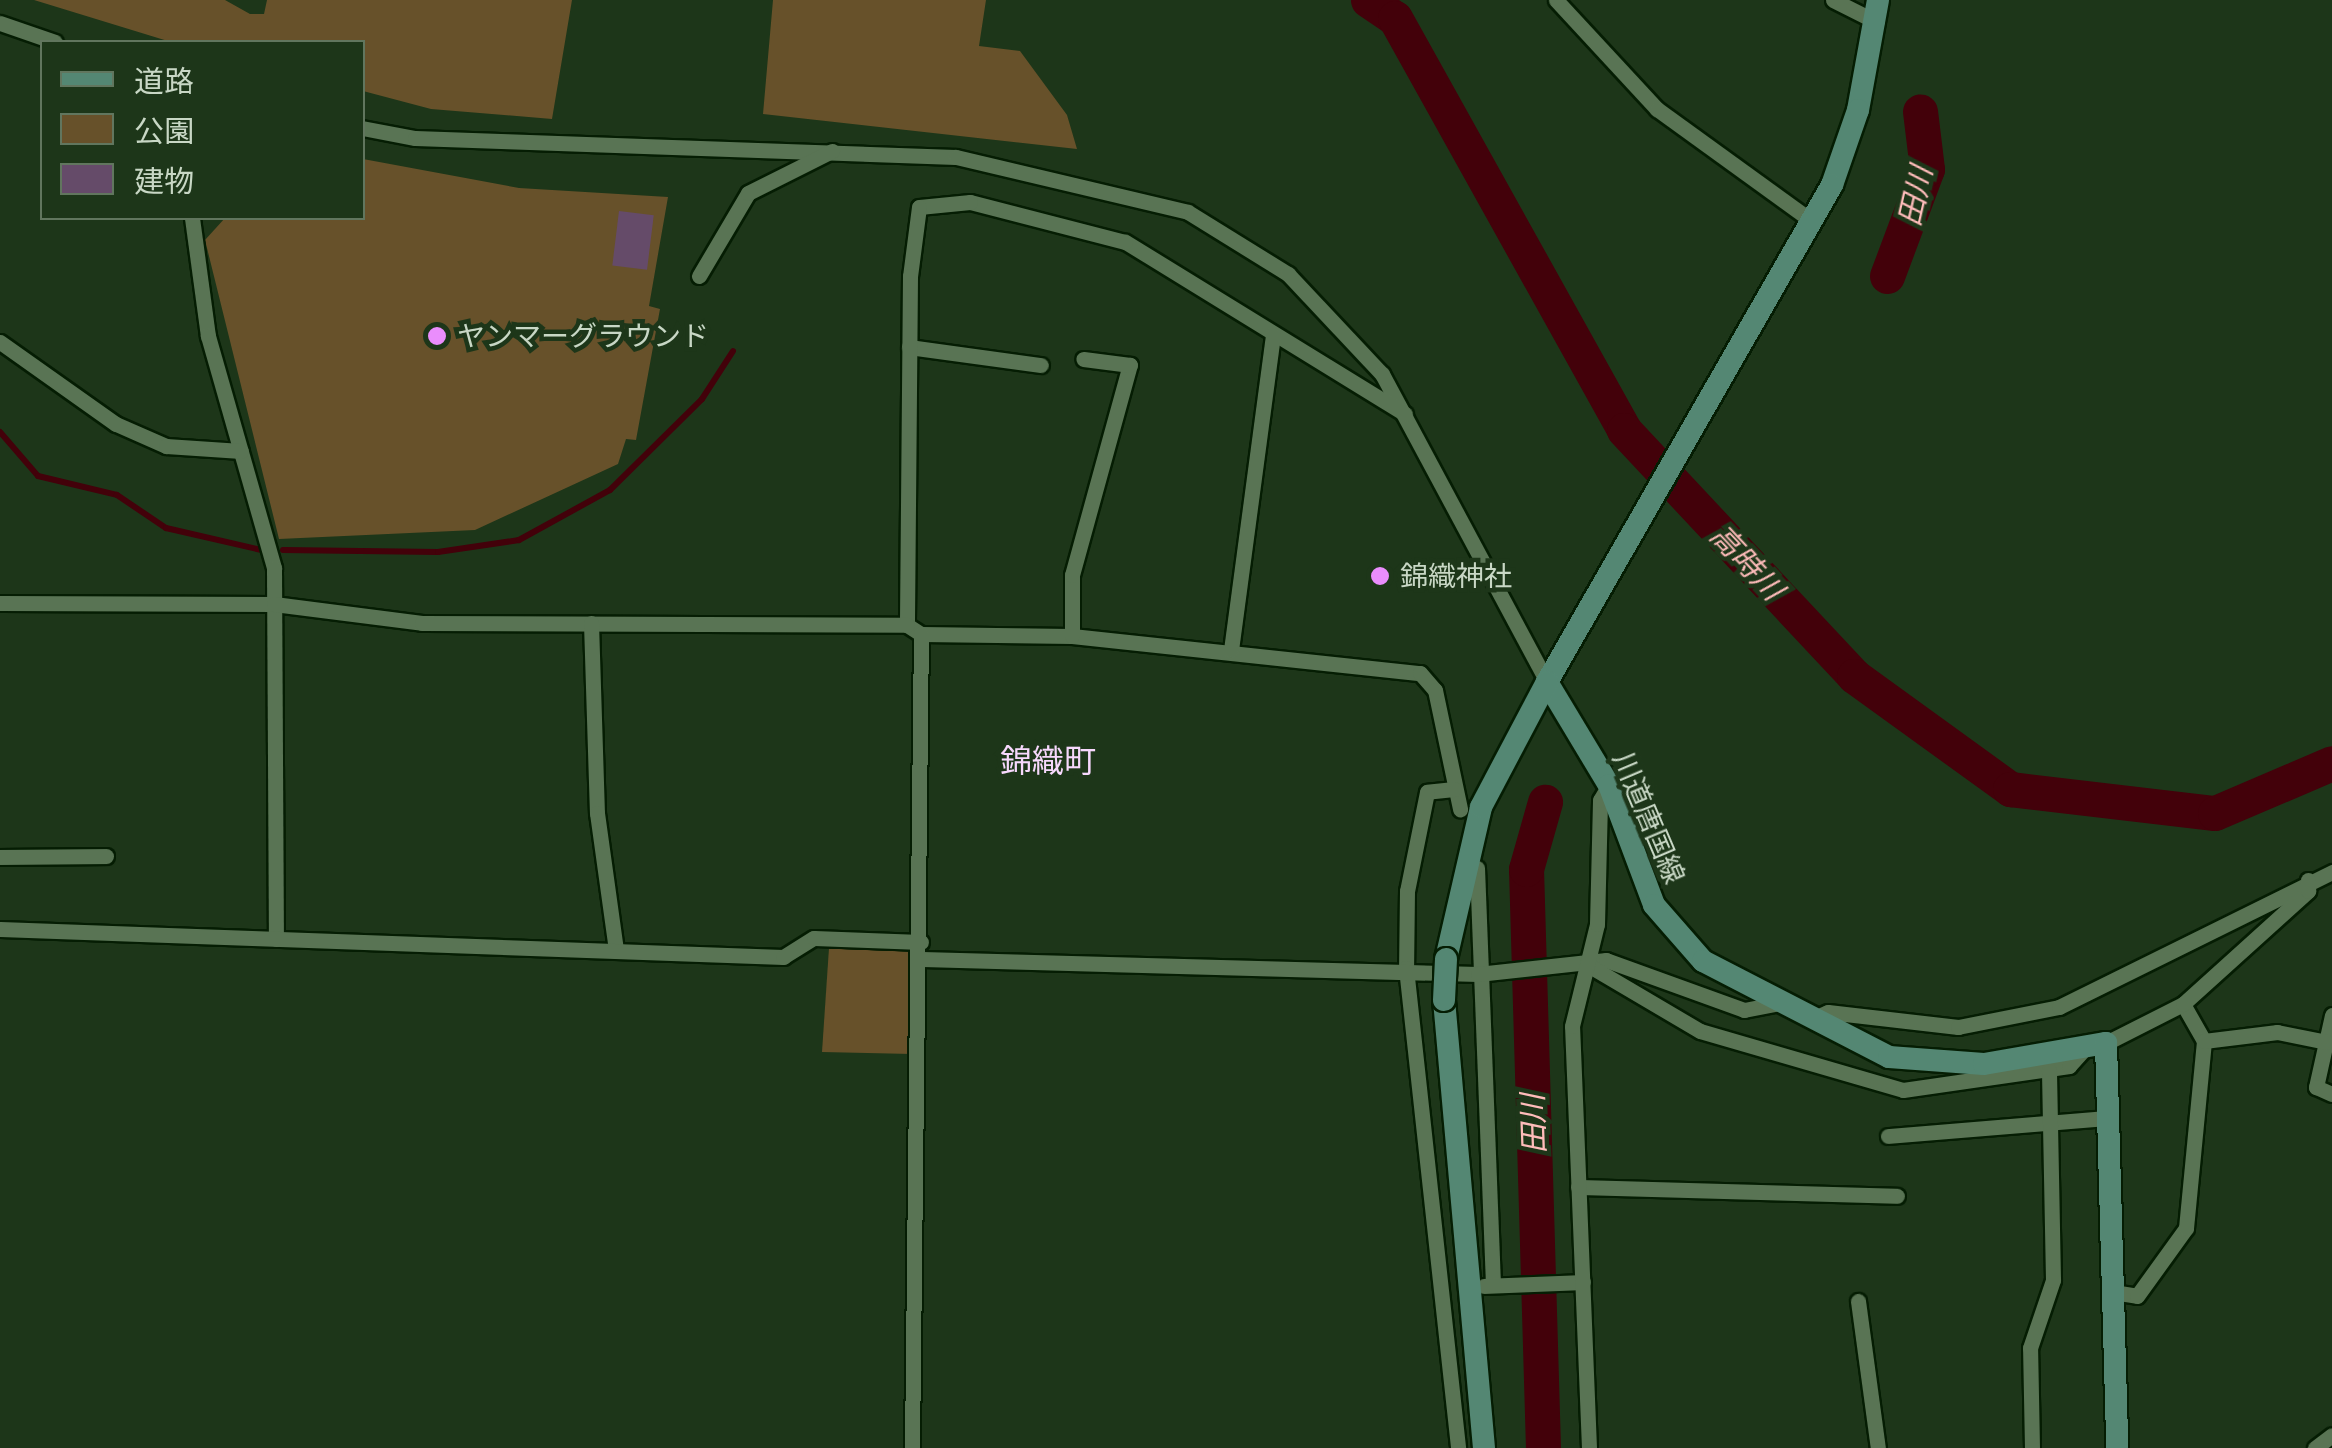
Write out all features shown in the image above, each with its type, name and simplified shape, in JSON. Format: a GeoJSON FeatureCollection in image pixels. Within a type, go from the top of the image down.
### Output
{"type":"FeatureCollection","features":[{"type":"Feature","properties":{"kind":"main road"},"geometry":{"type":"LineString","coordinates":[[1484,1448],[1457,1291],[1444,1000],[1446,960],[1474,825],[1553,672],[1798,246],[1842,161],[1878,11]]}},
{"type":"Feature","properties":{"kind":"main road","name":"川道唐国線"},"geometry":{"type":"LineString","coordinates":[[1553,672],[1609,785],[1654,906],[1703,961],[1889,1057],[1984,1064],[2096,1044]]}},
{"type":"Feature","properties":{"kind":"main road"},"geometry":{"type":"LineString","coordinates":[[2096,1044],[2108,1118],[2117,1448]]}},
{"type":"Feature","properties":{"kind":"street"},"geometry":{"type":"LineString","coordinates":[[1556,0],[1656,109],[1812,221]]}},
{"type":"Feature","properties":{"kind":"street"},"geometry":{"type":"LineString","coordinates":[[1833,0],[1878,11]]}},
{"type":"Feature","properties":{"kind":"street"},"geometry":{"type":"LineString","coordinates":[[0,23],[49,40]]}},
{"type":"Feature","properties":{"kind":"street"},"geometry":{"type":"LineString","coordinates":[[365,129],[415,138],[956,158],[1188,212],[1288,274],[1382,374],[1553,672]]}},
{"type":"Feature","properties":{"kind":"street"},"geometry":{"type":"LineString","coordinates":[[699,276],[748,193],[832,151]]}},
{"type":"Feature","properties":{"kind":"street"},"geometry":{"type":"LineString","coordinates":[[912,1448],[922,951],[909,348],[919,207],[970,202],[1125,242],[1183,270],[1274,335],[1405,414]]}},
{"type":"Feature","properties":{"kind":"street"},"geometry":{"type":"LineString","coordinates":[[192,220],[201,308],[270,545],[274,604],[276,939]]}},
{"type":"Feature","properties":{"kind":"street"},"geometry":{"type":"LineString","coordinates":[[1231,650],[1274,335]]}},
{"type":"Feature","properties":{"kind":"street"},"geometry":{"type":"LineString","coordinates":[[0,342],[116,424],[166,446],[240,451]]}},
{"type":"Feature","properties":{"kind":"street"},"geometry":{"type":"LineString","coordinates":[[909,348],[1041,364]]}},
{"type":"Feature","properties":{"kind":"street"},"geometry":{"type":"LineString","coordinates":[[1072,636],[1072,575],[1130,365],[1083,358]]}},
{"type":"Feature","properties":{"kind":"street"},"geometry":{"type":"LineString","coordinates":[[0,603],[274,604],[422,623],[591,623],[1072,636],[1420,673],[1435,690],[1460,808]]}},
{"type":"Feature","properties":{"kind":"street"},"geometry":{"type":"LineString","coordinates":[[591,623],[597,813],[616,950]]}},
{"type":"Feature","properties":{"kind":"street"},"geometry":{"type":"LineString","coordinates":[[1589,1448],[1577,1282],[1572,1026],[1576,981],[1588,965],[1601,880],[1600,800],[1609,785]]}},
{"type":"Feature","properties":{"kind":"street"},"geometry":{"type":"LineString","coordinates":[[1454,789],[1426,792],[1406,891],[1406,968],[1457,1291],[1458,1448]]}},
{"type":"Feature","properties":{"kind":"street"},"geometry":{"type":"LineString","coordinates":[[0,857],[106,856]]}},
{"type":"Feature","properties":{"kind":"street"},"geometry":{"type":"LineString","coordinates":[[1477,868],[1486,972],[1495,1285]]}},
{"type":"Feature","properties":{"kind":"street"},"geometry":{"type":"LineString","coordinates":[[1812,1020],[1828,1012],[1958,1027],[2059,1007],[2187,951],[2308,880],[2332,872]]}},
{"type":"Feature","properties":{"kind":"street"},"geometry":{"type":"LineString","coordinates":[[1588,965],[1700,1031],[1889,1087],[2049,1070],[2084,1058],[2096,1044],[2183,1004],[2308,891],[2308,880]]}},
{"type":"Feature","properties":{"kind":"street"},"geometry":{"type":"LineString","coordinates":[[0,929],[784,957],[814,938],[922,951],[1486,972],[1622,964],[1744,1010],[1780,1003]]}},
{"type":"Feature","properties":{"kind":"street"},"geometry":{"type":"LineString","coordinates":[[2112,1292],[2137,1296],[2186,1228],[2204,1041],[2183,1004]]}},
{"type":"Feature","properties":{"kind":"street"},"geometry":{"type":"LineString","coordinates":[[2332,1015],[2316,1087],[2332,1094]]}},
{"type":"Feature","properties":{"kind":"street"},"geometry":{"type":"LineString","coordinates":[[2204,1041],[2278,1032],[2326,1042]]}},
{"type":"Feature","properties":{"kind":"street"},"geometry":{"type":"LineString","coordinates":[[2032,1448],[2030,1348],[2053,1280],[2049,1070]]}},
{"type":"Feature","properties":{"kind":"street"},"geometry":{"type":"LineString","coordinates":[[1888,1136],[2108,1118]]}},
{"type":"Feature","properties":{"kind":"street"},"geometry":{"type":"LineString","coordinates":[[1578,1187],[1897,1196]]}},
{"type":"Feature","properties":{"kind":"street"},"geometry":{"type":"LineString","coordinates":[[1457,1291],[1495,1285],[1577,1282]]}},
{"type":"Feature","properties":{"kind":"street"},"geometry":{"type":"LineString","coordinates":[[1858,1301],[1878,1448]]}},
{"type":"Feature","properties":{"kind":"street"},"geometry":{"type":"LineString","coordinates":[[2316,1448],[2332,1436]]}},
{"type":"Feature","properties":{"kind":"green space"},"geometry":{"type":"Polygon","coordinates":[[[34,0],[225,0],[250,14],[264,14],[267,0],[572,0],[552,119],[431,109],[365,92],[365,40],[164,40],[34,0]]]}},
{"type":"Feature","properties":{"kind":"green space"},"geometry":{"type":"Polygon","coordinates":[[[773,0],[986,0],[979,46],[1020,51],[1067,115],[1077,149],[763,114],[773,0]]]}},
{"type":"Feature","properties":{"kind":"green space","name":"ヤンマーグラウンド"},"geometry":{"type":"Polygon","coordinates":[[[365,159],[519,188],[668,197],[649,306],[660,309],[636,440],[626,439],[618,464],[475,530],[279,539],[205,240],[223,220],[365,220],[365,159]]]}},
{"type":"Feature","properties":{"kind":"green space"},"geometry":{"type":"Polygon","coordinates":[[[907,946],[915,952],[912,1054],[822,1052],[829,948],[907,946]]]}},
{"type":"Feature","properties":{"kind":"building"},"geometry":{"type":"Polygon","coordinates":[[[619,211],[654,215],[647,270],[612,266],[619,211]]]}},
{"type":"Feature","properties":{"kind":"waterway","name":"高時川"},"geometry":{"type":"LineString","coordinates":[[1368,0],[1395,18],[1624,430],[1854,676],[2010,789],[2215,813],[2332,763]]}},
{"type":"Feature","properties":{"kind":"waterway","name":"田川"},"geometry":{"type":"LineString","coordinates":[[1887,276],[1927,169],[1920,111]]}},
{"type":"Feature","properties":{"kind":"waterway"},"geometry":{"type":"LineString","coordinates":[[283,550],[438,552],[519,540],[610,490],[702,399],[733,351]]}},
{"type":"Feature","properties":{"kind":"waterway"},"geometry":{"type":"LineString","coordinates":[[0,432],[38,476],[117,495],[166,528],[266,551]]}},
{"type":"Feature","properties":{"kind":"waterway","name":"田川"},"geometry":{"type":"LineString","coordinates":[[1543,1448],[1526,869],[1545,802]]}},
{"type":"Feature","properties":{"kind":"place","name":"ヤンマーグラウンド"},"geometry":{"type":"Point","coordinates":[437,336]}},
{"type":"Feature","properties":{"kind":"place","name":"錦織神社"},"geometry":{"type":"Point","coordinates":[1380,576]}},
{"type":"Feature","properties":{"kind":"district","name":"錦織町"},"geometry":{"type":"Point","coordinates":[1048,761]}}]}
